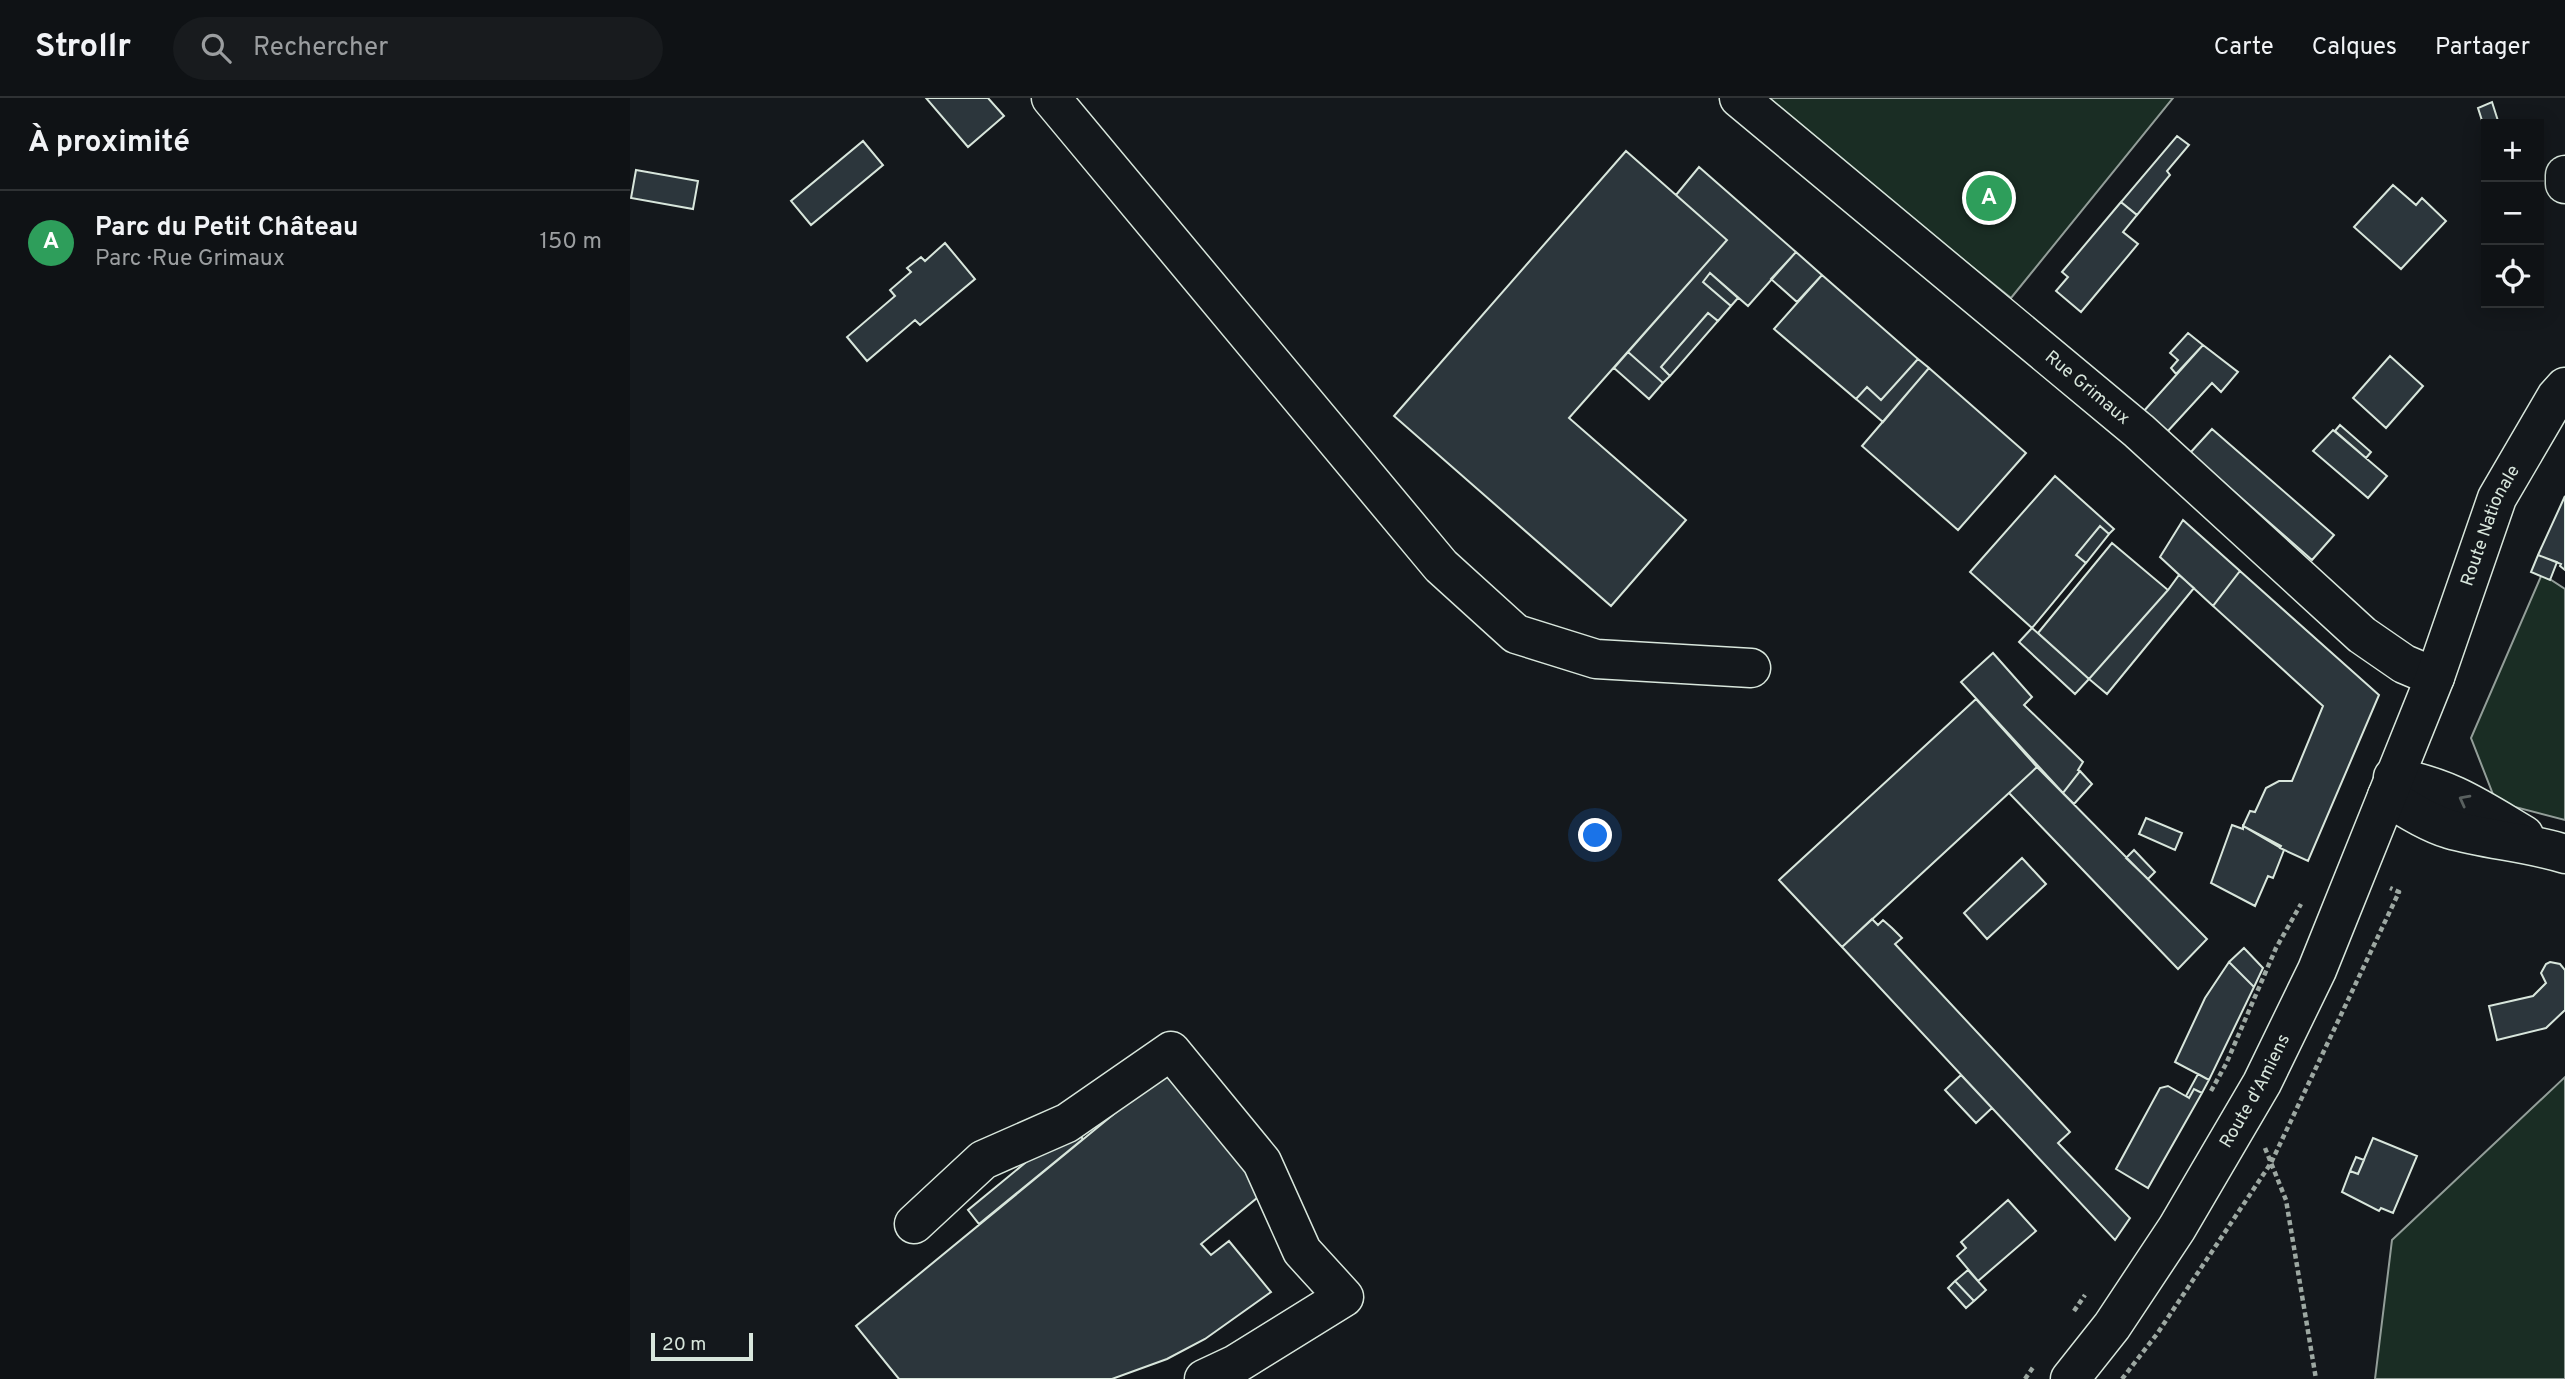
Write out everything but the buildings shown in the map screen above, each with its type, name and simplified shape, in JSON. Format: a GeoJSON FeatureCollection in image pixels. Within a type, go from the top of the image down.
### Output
{"type":"FeatureCollection","features":[{"type":"Feature","properties":{"kind":"main road"},"geometry":{"type":"LineString","coordinates":[[1051,98],[1441,566],[1516,634],[1596,659],[1751,668]]}},
{"type":"Feature","properties":{"kind":"main road","name":"Rue Grimaux"},"geometry":{"type":"LineString","coordinates":[[1739,98],[2139,431],[2362,635],[2404,664],[2435,677]]}},
{"type":"Feature","properties":{"kind":"main road"},"geometry":{"type":"LineString","coordinates":[[2565,175],[2565,184]]}},
{"type":"Feature","properties":{"kind":"main road","name":"Route Nationale"},"geometry":{"type":"LineString","coordinates":[[2390,787],[2435,677],[2497,498],[2556,397],[2565,387]]}},
{"type":"Feature","properties":{"kind":"main road"},"geometry":{"type":"LineString","coordinates":[[2390,787],[2422,782],[2460,796],[2554,850]]}},
{"type":"Feature","properties":{"kind":"main road","name":"Route d'Amiens"},"geometry":{"type":"LineString","coordinates":[[2055,1368],[2112,1326],[2177,1228],[2249,1106],[2317,970],[2390,787]]}},
{"type":"Feature","properties":{"kind":"main road"},"geometry":{"type":"LineString","coordinates":[[914,1224],[983,1160],[1067,1123],[1171,1051],[1262,1162],[1302,1251],[1344,1297],[1236,1364],[1204,1379]]}},
{"type":"Feature","properties":{"kind":"path"},"geometry":{"type":"LineString","coordinates":[[2206,1101],[2226,1064],[2276,948],[2307,894]]}},
{"type":"Feature","properties":{"kind":"path"},"geometry":{"type":"LineString","coordinates":[[2249,1106],[2286,1200],[2316,1379]]}},
{"type":"Feature","properties":{"kind":"path"},"geometry":{"type":"LineString","coordinates":[[2073,1312],[2089,1289]]}},
{"type":"Feature","properties":{"kind":"path"},"geometry":{"type":"LineString","coordinates":[[2025,1379],[2055,1368]]}},
{"type":"Feature","properties":{"kind":"green space"},"geometry":{"type":"Polygon","coordinates":[[[1761,98],[2173,98],[2011,298],[1761,98]]]}},
{"type":"Feature","properties":{"kind":"green space"},"geometry":{"type":"Polygon","coordinates":[[[2542,574],[2565,589],[2565,820],[2496,802],[2471,738],[2542,574]]]}},
{"type":"Feature","properties":{"kind":"green space"},"geometry":{"type":"Polygon","coordinates":[[[2565,1077],[2565,1379],[2375,1379],[2392,1240],[2565,1077]]]}},
{"type":"Feature","properties":{"kind":"place","name":"Parc du Petit Château"},"geometry":{"type":"Point","coordinates":[1989,198]}}]}
